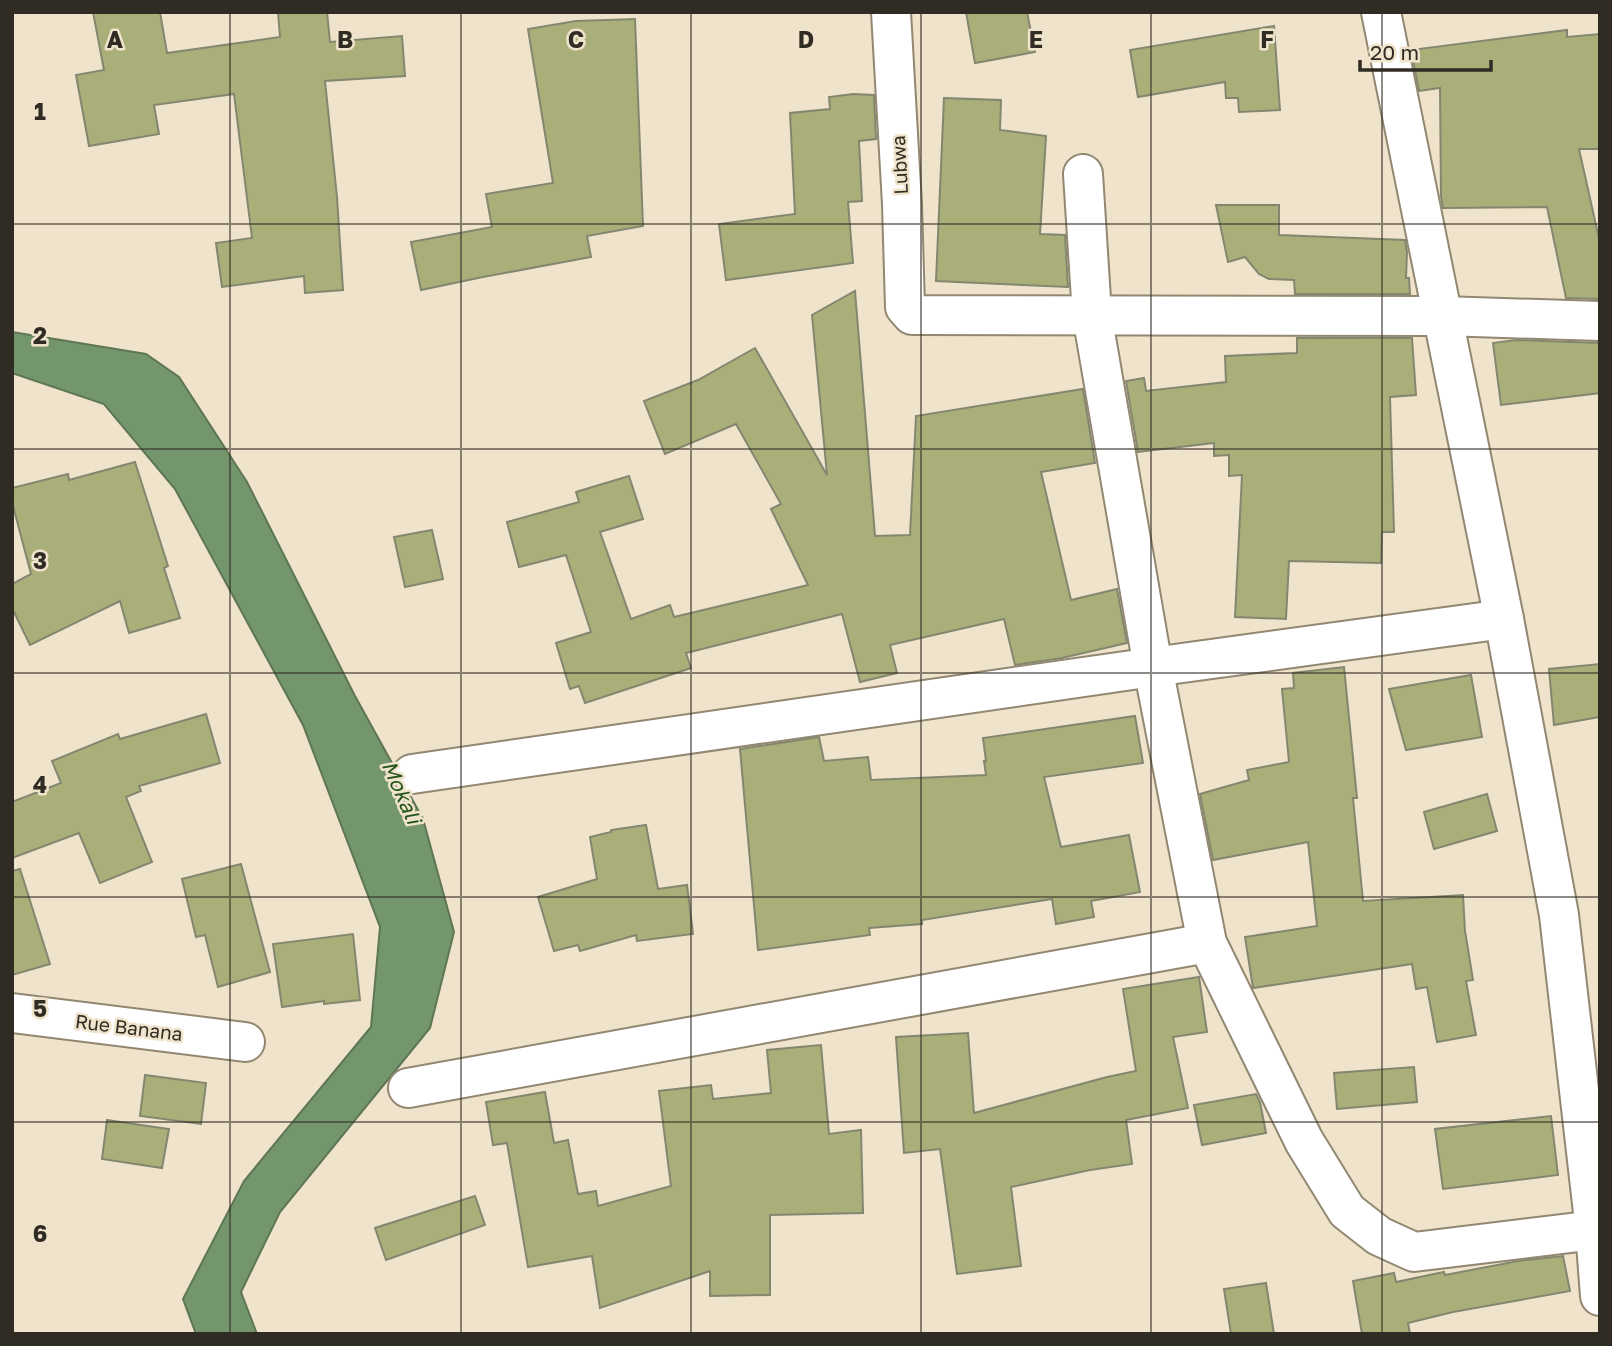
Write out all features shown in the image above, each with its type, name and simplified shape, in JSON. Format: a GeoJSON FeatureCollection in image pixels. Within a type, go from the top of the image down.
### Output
{"type":"FeatureCollection","features":[{"type":"Feature","properties":{"kind":"street","name":"Lubwa"},"geometry":{"type":"LineString","coordinates":[[891,12],[905,307],[912,315],[1092,315]]}},
{"type":"Feature","properties":{"kind":"street"},"geometry":{"type":"LineString","coordinates":[[1381,12],[1504,619],[1559,915],[1600,1296]]}},
{"type":"Feature","properties":{"kind":"street"},"geometry":{"type":"LineString","coordinates":[[1083,174],[1092,315],[1153,667],[1207,943],[1304,1142],[1347,1211],[1379,1236],[1415,1252],[1595,1230]]}},
{"type":"Feature","properties":{"kind":"street"},"geometry":{"type":"LineString","coordinates":[[1092,315],[1441,316],[1600,321]]}},
{"type":"Feature","properties":{"kind":"street"},"geometry":{"type":"LineString","coordinates":[[412,774],[1504,619]]}},
{"type":"Feature","properties":{"kind":"street"},"geometry":{"type":"LineString","coordinates":[[408,1088],[1207,943]]}},
{"type":"Feature","properties":{"kind":"street","name":"Rue Banana"},"geometry":{"type":"LineString","coordinates":[[12,1013],[245,1042]]}},
{"type":"Feature","properties":{"kind":"water","name":"Mokali"},"geometry":{"type":"Polygon","coordinates":[[[12,332],[146,354],[179,377],[247,482],[355,696],[423,819],[454,932],[430,1028],[280,1212],[241,1292],[257,1334],[196,1334],[183,1299],[244,1181],[371,1027],[380,927],[303,725],[175,489],[104,404],[12,373],[12,332]]]}},
{"type":"Feature","properties":{"kind":"building"},"geometry":{"type":"Polygon","coordinates":[[[93,12],[160,12],[167,53],[280,37],[278,12],[327,12],[330,42],[402,36],[405,76],[325,81],[343,290],[305,293],[304,276],[222,287],[216,243],[252,238],[234,94],[154,105],[159,134],[89,146],[76,75],[104,70],[93,12]]]}},
{"type":"Feature","properties":{"kind":"building"},"geometry":{"type":"Polygon","coordinates":[[[966,12],[1027,12],[1035,52],[975,63],[966,12]]]}},
{"type":"Feature","properties":{"kind":"building"},"geometry":{"type":"Polygon","coordinates":[[[635,19],[643,226],[587,236],[591,257],[421,290],[411,242],[492,227],[486,194],[553,183],[528,29],[576,21],[635,19]]]}},
{"type":"Feature","properties":{"kind":"building"},"geometry":{"type":"Polygon","coordinates":[[[1274,26],[1280,110],[1239,112],[1238,98],[1226,98],[1225,82],[1138,97],[1130,50],[1274,26]]]}},
{"type":"Feature","properties":{"kind":"building"},"geometry":{"type":"Polygon","coordinates":[[[1567,30],[1567,37],[1600,34],[1600,149],[1579,149],[1600,243],[1600,299],[1566,298],[1547,207],[1443,208],[1440,88],[1419,91],[1411,50],[1567,30]]]}},
{"type":"Feature","properties":{"kind":"building"},"geometry":{"type":"Polygon","coordinates":[[[874,95],[876,139],[859,141],[862,201],[848,202],[853,263],[726,280],[719,224],[795,214],[790,113],[830,109],[829,97],[874,95]]]}},
{"type":"Feature","properties":{"kind":"building"},"geometry":{"type":"Polygon","coordinates":[[[944,98],[1001,100],[1000,130],[1046,136],[1040,234],[1065,235],[1068,287],[936,281],[944,98]]]}},
{"type":"Feature","properties":{"kind":"building"},"geometry":{"type":"Polygon","coordinates":[[[1216,205],[1279,205],[1279,235],[1405,240],[1406,278],[1409,278],[1410,294],[1295,294],[1294,280],[1269,279],[1259,274],[1245,257],[1228,262],[1216,205]]]}},
{"type":"Feature","properties":{"kind":"building"},"geometry":{"type":"Polygon","coordinates":[[[855,291],[875,536],[910,535],[916,416],[1083,389],[1095,463],[1041,472],[1071,600],[1117,589],[1127,643],[1062,658],[1015,665],[1004,619],[890,645],[897,673],[860,682],[842,614],[686,653],[691,668],[585,703],[579,686],[570,689],[556,643],[591,632],[566,555],[519,567],[507,522],[579,502],[576,492],[629,476],[643,519],[600,532],[631,619],[670,605],[674,617],[808,585],[771,509],[781,504],[736,424],[665,454],[644,401],[698,380],[755,348],[827,475],[812,315],[855,291]]]}},
{"type":"Feature","properties":{"kind":"building"},"geometry":{"type":"Polygon","coordinates":[[[1297,338],[1412,338],[1416,395],[1390,397],[1394,532],[1382,532],[1381,563],[1289,561],[1286,619],[1235,617],[1242,475],[1229,476],[1229,455],[1214,456],[1214,443],[1138,452],[1126,381],[1144,378],[1146,391],[1226,382],[1225,356],[1297,353],[1297,338]]]}},
{"type":"Feature","properties":{"kind":"building"},"geometry":{"type":"Polygon","coordinates":[[[1516,340],[1600,343],[1600,393],[1501,405],[1493,343],[1516,340]]]}},
{"type":"Feature","properties":{"kind":"building"},"geometry":{"type":"Polygon","coordinates":[[[135,462],[168,566],[164,568],[180,618],[129,633],[120,601],[30,645],[12,608],[12,584],[31,574],[12,502],[12,488],[68,474],[69,480],[135,462]]]}},
{"type":"Feature","properties":{"kind":"building"},"geometry":{"type":"Polygon","coordinates":[[[432,530],[443,579],[405,587],[394,537],[432,530]]]}},
{"type":"Feature","properties":{"kind":"building"},"geometry":{"type":"Polygon","coordinates":[[[1600,664],[1600,717],[1554,725],[1549,669],[1600,664]]]}},
{"type":"Feature","properties":{"kind":"building"},"geometry":{"type":"Polygon","coordinates":[[[1344,667],[1357,798],[1353,798],[1363,901],[1463,895],[1465,931],[1473,980],[1466,981],[1476,1035],[1437,1042],[1427,987],[1416,989],[1412,964],[1253,988],[1245,937],[1317,926],[1308,842],[1213,860],[1200,794],[1249,780],[1247,770],[1289,762],[1282,689],[1294,688],[1293,673],[1344,667]]]}},
{"type":"Feature","properties":{"kind":"building"},"geometry":{"type":"Polygon","coordinates":[[[1471,675],[1482,737],[1406,750],[1389,689],[1471,675]]]}},
{"type":"Feature","properties":{"kind":"building"},"geometry":{"type":"Polygon","coordinates":[[[206,714],[220,763],[139,786],[141,791],[126,797],[152,862],[100,883],[79,833],[12,858],[12,802],[61,783],[52,761],[118,734],[120,739],[206,714]]]}},
{"type":"Feature","properties":{"kind":"building"},"geometry":{"type":"Polygon","coordinates":[[[1135,716],[1143,763],[1044,777],[1061,847],[1129,835],[1140,892],[1091,901],[1094,917],[1056,924],[1052,899],[922,920],[922,924],[869,928],[870,935],[758,950],[740,749],[819,737],[824,761],[868,757],[871,780],[986,775],[983,738],[1135,716]]]}},
{"type":"Feature","properties":{"kind":"building"},"geometry":{"type":"Polygon","coordinates":[[[1487,794],[1497,831],[1434,849],[1424,812],[1487,794]]]}},
{"type":"Feature","properties":{"kind":"building"},"geometry":{"type":"Polygon","coordinates":[[[646,825],[658,889],[687,885],[693,934],[637,941],[636,935],[580,951],[578,945],[554,951],[538,897],[597,879],[590,837],[611,830],[646,825]]]}},
{"type":"Feature","properties":{"kind":"building"},"geometry":{"type":"Polygon","coordinates":[[[241,864],[270,972],[218,987],[205,935],[196,937],[182,879],[241,864]]]}},
{"type":"Feature","properties":{"kind":"building"},"geometry":{"type":"Polygon","coordinates":[[[20,869],[50,964],[12,975],[12,871],[20,869]]]}},
{"type":"Feature","properties":{"kind":"building"},"geometry":{"type":"Polygon","coordinates":[[[353,934],[360,1000],[324,1004],[324,1001],[282,1007],[273,944],[353,934]]]}},
{"type":"Feature","properties":{"kind":"building"},"geometry":{"type":"Polygon","coordinates":[[[1199,977],[1207,1032],[1173,1037],[1188,1108],[1126,1120],[1132,1164],[1011,1187],[1021,1266],[957,1274],[940,1149],[904,1153],[896,1037],[968,1033],[974,1113],[1136,1071],[1123,989],[1199,977]]]}},
{"type":"Feature","properties":{"kind":"building"},"geometry":{"type":"Polygon","coordinates":[[[821,1045],[829,1134],[861,1130],[863,1213],[770,1215],[770,1295],[710,1296],[710,1271],[600,1308],[592,1256],[528,1267],[507,1143],[493,1145],[486,1102],[545,1092],[554,1143],[568,1140],[578,1194],[596,1191],[598,1206],[671,1186],[659,1091],[711,1085],[713,1099],[771,1093],[767,1050],[821,1045]]]}},
{"type":"Feature","properties":{"kind":"building"},"geometry":{"type":"Polygon","coordinates":[[[1414,1067],[1417,1102],[1337,1109],[1334,1073],[1414,1067]]]}},
{"type":"Feature","properties":{"kind":"building"},"geometry":{"type":"Polygon","coordinates":[[[145,1075],[206,1083],[201,1124],[140,1116],[145,1075]]]}},
{"type":"Feature","properties":{"kind":"building"},"geometry":{"type":"Polygon","coordinates":[[[1256,1094],[1266,1133],[1202,1145],[1194,1105],[1256,1094]]]}},
{"type":"Feature","properties":{"kind":"building"},"geometry":{"type":"Polygon","coordinates":[[[1551,1116],[1558,1175],[1443,1189],[1435,1129],[1551,1116]]]}},
{"type":"Feature","properties":{"kind":"building"},"geometry":{"type":"Polygon","coordinates":[[[107,1120],[169,1129],[162,1168],[102,1159],[107,1120]]]}},
{"type":"Feature","properties":{"kind":"building"},"geometry":{"type":"Polygon","coordinates":[[[475,1196],[485,1225],[386,1260],[375,1228],[475,1196]]]}},
{"type":"Feature","properties":{"kind":"building"},"geometry":{"type":"Polygon","coordinates":[[[1563,1256],[1570,1291],[1408,1323],[1410,1334],[1362,1334],[1353,1281],[1394,1273],[1396,1282],[1444,1272],[1445,1275],[1518,1261],[1563,1256]]]}},
{"type":"Feature","properties":{"kind":"building"},"geometry":{"type":"Polygon","coordinates":[[[1266,1283],[1274,1334],[1231,1334],[1224,1289],[1266,1283]]]}}]}
